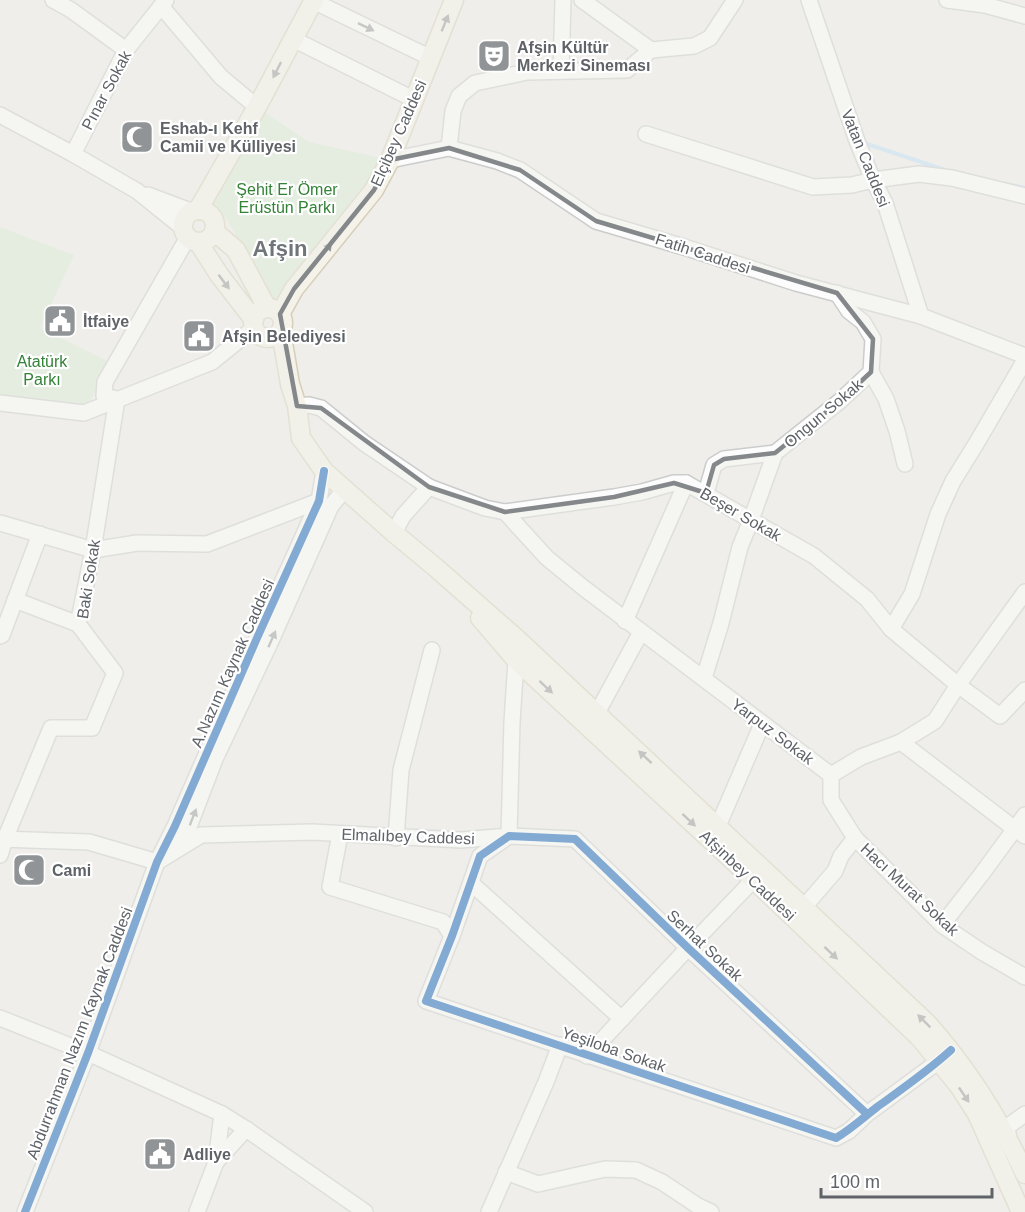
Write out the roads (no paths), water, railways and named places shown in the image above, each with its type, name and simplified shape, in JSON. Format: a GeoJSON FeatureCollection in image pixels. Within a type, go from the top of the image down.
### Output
{"type":"FeatureCollection","features":[{"type":"Feature","properties":{"kind":"main road"},"geometry":{"type":"LineString","coordinates":[[267,323],[220,276],[190,236],[186,218],[196,211],[257,107],[313,0]]}},
{"type":"Feature","properties":{"kind":"main road","name":"Elçibey Caddesi"},"geometry":{"type":"LineString","coordinates":[[267,323],[374,190],[390,160],[454,0]]}},
{"type":"Feature","properties":{"kind":"main road"},"geometry":{"type":"LineString","coordinates":[[190,236],[208,240],[214,231],[212,217],[208,213],[196,211]]}},
{"type":"Feature","properties":{"kind":"main road"},"geometry":{"type":"LineString","coordinates":[[214,231],[236,250],[267,323]]}},
{"type":"Feature","properties":{"kind":"main road","name":"Afşinbey Caddesi"},"geometry":{"type":"LineString","coordinates":[[267,323],[297,406],[302,438],[324,471],[393,534],[435,567],[521,653],[759,874],[920,1038],[945,1055],[979,1090],[1009,1140],[1025,1174]]}},
{"type":"Feature","properties":{"kind":"main road","name":"Afşinbey Caddesi"},"geometry":{"type":"LineString","coordinates":[[521,653],[597,713],[718,826],[759,874],[804,907],[927,1023],[945,1055],[958,1086],[977,1114],[1021,1212]]}},
{"type":"Feature","properties":{"kind":"street"},"geometry":{"type":"LineString","coordinates":[[53,0],[71,10],[126,50]]}},
{"type":"Feature","properties":{"kind":"street"},"geometry":{"type":"LineString","coordinates":[[313,0],[431,58]]}},
{"type":"Feature","properties":{"kind":"street"},"geometry":{"type":"LineString","coordinates":[[561,71],[562,0]]}},
{"type":"Feature","properties":{"kind":"street"},"geometry":{"type":"LineString","coordinates":[[582,0],[651,50]]}},
{"type":"Feature","properties":{"kind":"street"},"geometry":{"type":"LineString","coordinates":[[449,148],[453,111],[459,96],[475,83],[527,72],[627,70],[651,50],[694,46],[710,38],[735,0]]}},
{"type":"Feature","properties":{"kind":"street","name":"Vatan Caddesi"},"geometry":{"type":"LineString","coordinates":[[809,0],[857,141],[885,203],[921,316]]}},
{"type":"Feature","properties":{"kind":"street"},"geometry":{"type":"LineString","coordinates":[[946,0],[985,5],[1025,16]]}},
{"type":"Feature","properties":{"kind":"street"},"geometry":{"type":"LineString","coordinates":[[163,3],[221,76],[257,107]]}},
{"type":"Feature","properties":{"kind":"street","name":"Pınar Sokak"},"geometry":{"type":"LineString","coordinates":[[73,154],[126,50],[163,3]]}},
{"type":"Feature","properties":{"kind":"street"},"geometry":{"type":"LineString","coordinates":[[293,39],[413,99]]}},
{"type":"Feature","properties":{"kind":"street"},"geometry":{"type":"LineString","coordinates":[[0,115],[136,191],[190,236],[105,382],[104,396],[117,399]]}},
{"type":"Feature","properties":{"kind":"street"},"geometry":{"type":"LineString","coordinates":[[646,134],[813,187],[852,185],[919,174],[952,178],[1025,196]]}},
{"type":"Feature","properties":{"kind":"street","name":"Fatih Caddesi"},"geometry":{"type":"LineString","coordinates":[[390,160],[449,148],[497,160],[520,170],[596,221],[796,283],[921,316],[1025,358]]}},
{"type":"Feature","properties":{"kind":"street"},"geometry":{"type":"LineString","coordinates":[[136,191],[196,211]]}},
{"type":"Feature","properties":{"kind":"street","name":"Ongun Sokak"},"geometry":{"type":"LineString","coordinates":[[704,678],[721,623],[740,547],[752,520],[775,453],[840,401],[871,372],[873,339],[863,322],[849,311],[837,294]]}},
{"type":"Feature","properties":{"kind":"street"},"geometry":{"type":"LineString","coordinates":[[0,403],[84,413],[212,362],[267,323]]}},
{"type":"Feature","properties":{"kind":"street"},"geometry":{"type":"LineString","coordinates":[[891,629],[912,594],[938,514],[952,481],[1025,358]]}},
{"type":"Feature","properties":{"kind":"street"},"geometry":{"type":"LineString","coordinates":[[871,372],[886,399],[905,464]]}},
{"type":"Feature","properties":{"kind":"street","name":"Baki Sokak"},"geometry":{"type":"LineString","coordinates":[[2,839],[51,728],[92,728],[115,673],[78,624],[93,550],[117,399]]}},
{"type":"Feature","properties":{"kind":"street","name":"Beşer Sokak"},"geometry":{"type":"LineString","coordinates":[[297,406],[309,405],[321,408],[364,443],[429,487],[485,508],[505,512],[614,497],[674,483],[686,483],[706,492],[814,556],[867,599],[891,629],[958,685],[1000,716],[1025,690]]}},
{"type":"Feature","properties":{"kind":"street"},"geometry":{"type":"LineString","coordinates":[[706,492],[714,465],[724,459],[775,453]]}},
{"type":"Feature","properties":{"kind":"street","name":"A.Nazım Kaynak Caddesi"},"geometry":{"type":"LineString","coordinates":[[157,862],[319,501],[324,471]]}},
{"type":"Feature","properties":{"kind":"street"},"geometry":{"type":"LineString","coordinates":[[625,621],[686,483]]}},
{"type":"Feature","properties":{"kind":"street"},"geometry":{"type":"LineString","coordinates":[[393,534],[403,516],[429,487]]}},
{"type":"Feature","properties":{"kind":"street","name":"A.Nazım Kaynak Caddesi"},"geometry":{"type":"LineString","coordinates":[[157,862],[187,832],[215,759],[270,644],[331,506],[345,489]]}},
{"type":"Feature","properties":{"kind":"street"},"geometry":{"type":"LineString","coordinates":[[0,523],[93,550],[137,543],[207,544],[319,501]]}},
{"type":"Feature","properties":{"kind":"street","name":"Yarpuz Sokak"},"geometry":{"type":"LineString","coordinates":[[505,512],[547,558],[585,589],[831,775],[861,757],[901,742],[935,721],[1025,592]]}},
{"type":"Feature","properties":{"kind":"street"},"geometry":{"type":"LineString","coordinates":[[0,636],[40,534]]}},
{"type":"Feature","properties":{"kind":"street"},"geometry":{"type":"LineString","coordinates":[[15,600],[78,624]]}},
{"type":"Feature","properties":{"kind":"street"},"geometry":{"type":"LineString","coordinates":[[597,713],[641,632]]}},
{"type":"Feature","properties":{"kind":"street"},"geometry":{"type":"LineString","coordinates":[[396,838],[401,770],[432,650]]}},
{"type":"Feature","properties":{"kind":"street"},"geometry":{"type":"LineString","coordinates":[[461,840],[480,856],[509,836],[512,722],[521,653]]}},
{"type":"Feature","properties":{"kind":"street"},"geometry":{"type":"LineString","coordinates":[[718,826],[762,724]]}},
{"type":"Feature","properties":{"kind":"street"},"geometry":{"type":"LineString","coordinates":[[901,742],[1020,833]]}},
{"type":"Feature","properties":{"kind":"street","name":"Hacı Murat Sokak"},"geometry":{"type":"LineString","coordinates":[[831,775],[831,800],[855,838],[942,925],[1025,977]]}},
{"type":"Feature","properties":{"kind":"street"},"geometry":{"type":"LineString","coordinates":[[942,925],[1020,833],[1025,815]]}},
{"type":"Feature","properties":{"kind":"street","name":"Elmalıbey Caddesi"},"geometry":{"type":"LineString","coordinates":[[157,862],[201,835],[312,832],[461,840],[509,836]]}},
{"type":"Feature","properties":{"kind":"street"},"geometry":{"type":"LineString","coordinates":[[339,834],[330,887],[442,922],[452,936]]}},
{"type":"Feature","properties":{"kind":"street","name":"Serhat Sokak"},"geometry":{"type":"LineString","coordinates":[[509,836],[575,839],[688,948],[867,1114]]}},
{"type":"Feature","properties":{"kind":"street"},"geometry":{"type":"LineString","coordinates":[[804,907],[835,871],[855,838]]}},
{"type":"Feature","properties":{"kind":"street"},"geometry":{"type":"LineString","coordinates":[[0,855],[2,839],[89,842],[157,862]]}},
{"type":"Feature","properties":{"kind":"street","name":"Yeşiloba Sokak"},"geometry":{"type":"LineString","coordinates":[[480,856],[426,1002],[836,1138],[849,1131],[867,1114],[945,1055]]}},
{"type":"Feature","properties":{"kind":"street","name":"Abdurrahman Nazım Kaynak Caddesi"},"geometry":{"type":"LineString","coordinates":[[25,1212],[88,1053],[157,862]]}},
{"type":"Feature","properties":{"kind":"street"},"geometry":{"type":"LineString","coordinates":[[587,1056],[759,874]]}},
{"type":"Feature","properties":{"kind":"street"},"geometry":{"type":"LineString","coordinates":[[471,883],[622,1019]]}},
{"type":"Feature","properties":{"kind":"street"},"geometry":{"type":"LineString","coordinates":[[0,1018],[88,1053],[222,1114],[365,1212]]}},
{"type":"Feature","properties":{"kind":"street"},"geometry":{"type":"LineString","coordinates":[[489,1212],[560,1045]]}},
{"type":"Feature","properties":{"kind":"street"},"geometry":{"type":"LineString","coordinates":[[197,1212],[216,1162],[222,1114]]}},
{"type":"Feature","properties":{"kind":"street"},"geometry":{"type":"LineString","coordinates":[[1009,1140],[1007,1128],[1025,1114]]}},
{"type":"Feature","properties":{"kind":"street"},"geometry":{"type":"LineString","coordinates":[[216,1162],[246,1129]]}},
{"type":"Feature","properties":{"kind":"street"},"geometry":{"type":"LineString","coordinates":[[506,1172],[538,1184],[605,1170],[636,1170],[662,1182],[711,1212]]}},
{"type":"Feature","properties":{"kind":"waterway"},"geometry":{"type":"LineString","coordinates":[[864,143],[945,170]]}},
{"type":"Feature","properties":{"kind":"waterway"},"geometry":{"type":"LineString","coordinates":[[1002,183],[1025,188]]}},
{"type":"Feature","properties":{"kind":"place","name":"Afşin Kültür Merkezi Sineması"},"geometry":{"type":"Point","coordinates":[494,56]}},
{"type":"Feature","properties":{"kind":"place","name":"Eshab-ı Kehf Camii ve Külliyesi"},"geometry":{"type":"Point","coordinates":[137,137]}},
{"type":"Feature","properties":{"kind":"place","name":"İtfaiye"},"geometry":{"type":"Point","coordinates":[60,321]}},
{"type":"Feature","properties":{"kind":"place","name":"Afşin Belediyesi"},"geometry":{"type":"Point","coordinates":[199,336]}},
{"type":"Feature","properties":{"kind":"place","name":"Cami"},"geometry":{"type":"Point","coordinates":[29,870]}},
{"type":"Feature","properties":{"kind":"place","name":"Adliye"},"geometry":{"type":"Point","coordinates":[160,1154]}},
{"type":"Feature","properties":{"kind":"district","name":"Afşin"},"geometry":{"type":"Point","coordinates":[280,248]}},
{"type":"Feature","properties":{"kind":"park label","name":"Şehit Er Ömer Erüstün Parkı"},"geometry":{"type":"Point","coordinates":[287,198]}},
{"type":"Feature","properties":{"kind":"park label","name":"Atatürk Parkı"},"geometry":{"type":"Point","coordinates":[42,370]}}]}
